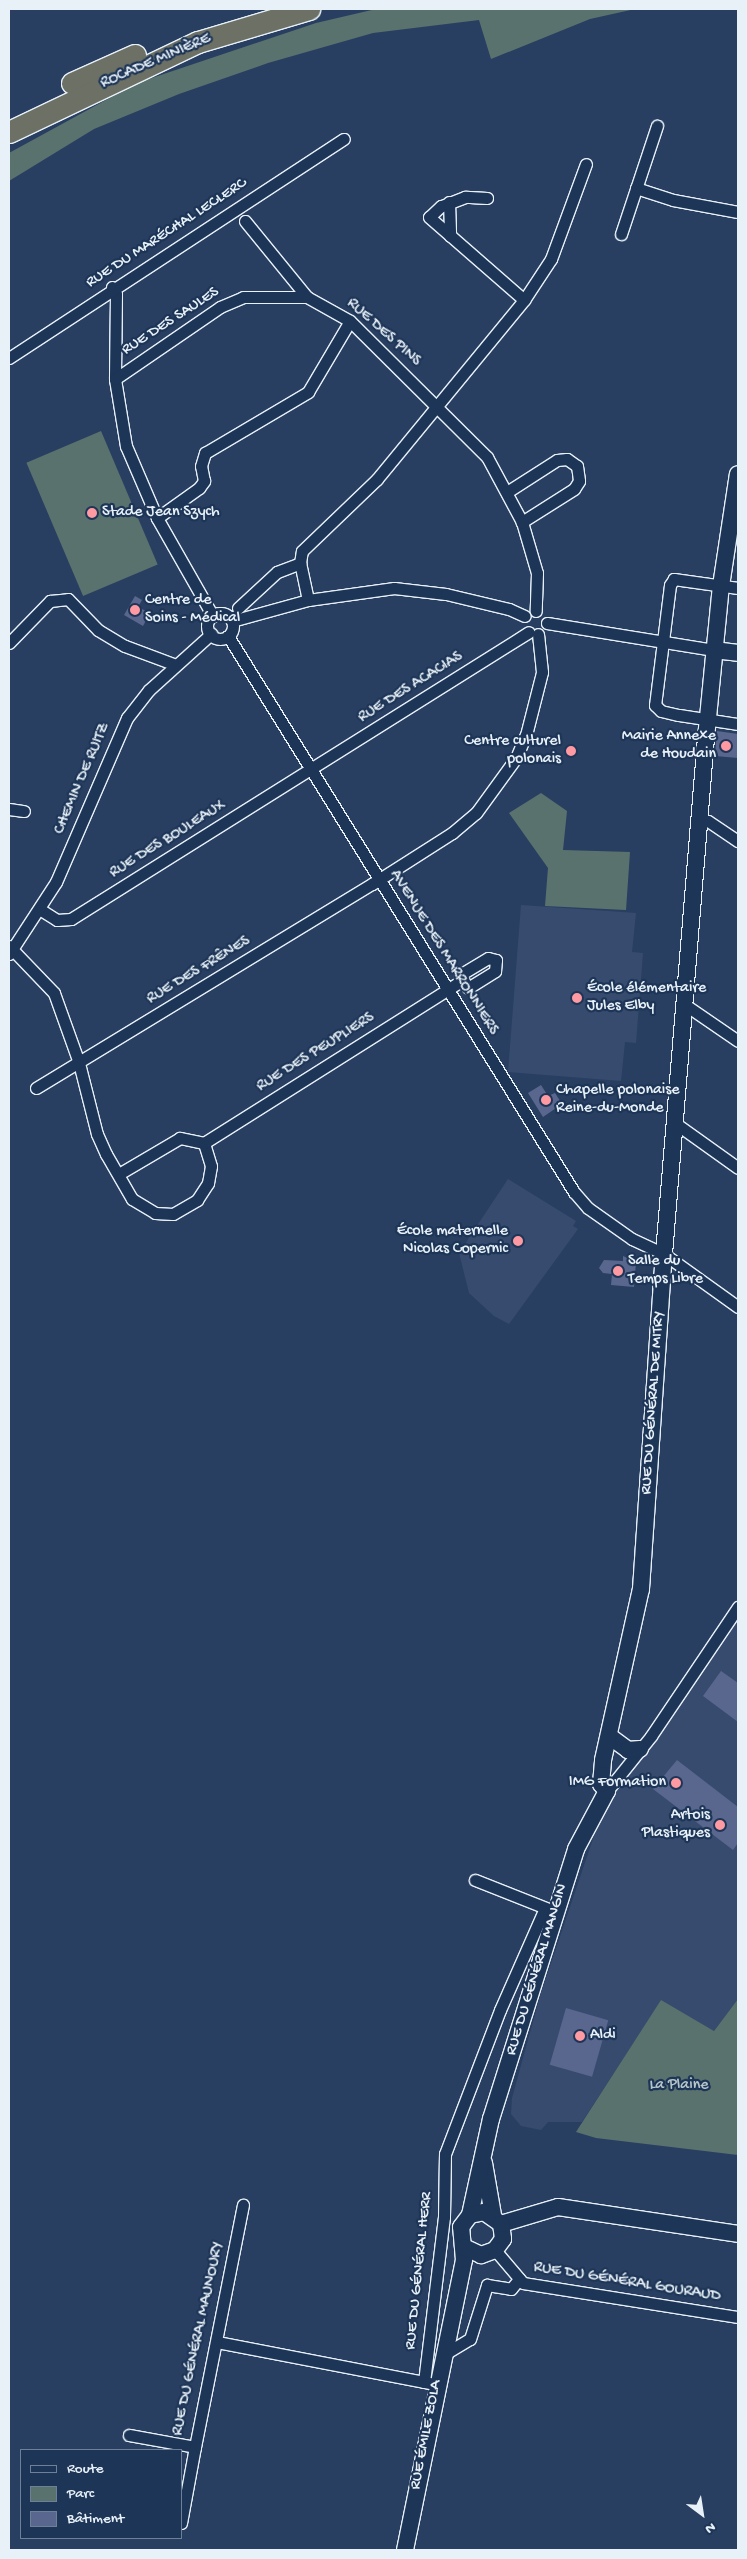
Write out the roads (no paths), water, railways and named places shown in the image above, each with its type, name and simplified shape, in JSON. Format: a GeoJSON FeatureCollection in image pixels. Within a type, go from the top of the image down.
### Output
{"type":"FeatureCollection","features":[{"type":"Feature","properties":{"kind":"highway","name":"ROCADE MINIÈRE"},"geometry":{"type":"LineString","coordinates":[[9,118],[104,67],[268,9]]}},
{"type":"Feature","properties":{"kind":"highway","name":"ROCADE MINIÈRE"},"geometry":{"type":"LineString","coordinates":[[9,132],[198,42],[309,9]]}},
{"type":"Feature","properties":{"kind":"street"},"geometry":{"type":"LineString","coordinates":[[621,234],[657,126]]}},
{"type":"Feature","properties":{"kind":"street","name":"RUE DU MARÉCHAL LECLERC"},"geometry":{"type":"LineString","coordinates":[[9,358],[112,287],[344,139]]}},
{"type":"Feature","properties":{"kind":"street"},"geometry":{"type":"LineString","coordinates":[[308,600],[300,563],[308,544],[377,480],[524,300],[551,259],[566,224],[586,164]]}},
{"type":"Feature","properties":{"kind":"street"},"geometry":{"type":"LineString","coordinates":[[636,188],[673,200],[738,212]]}},
{"type":"Feature","properties":{"kind":"street"},"geometry":{"type":"LineString","coordinates":[[487,198],[465,197],[449,202],[429,217],[524,300]]}},
{"type":"Feature","properties":{"kind":"street"},"geometry":{"type":"LineString","coordinates":[[449,202],[450,236]]}},
{"type":"Feature","properties":{"kind":"street","name":"RUE DES PINS"},"geometry":{"type":"LineString","coordinates":[[245,221],[307,298],[350,322],[437,407],[476,442],[507,492],[522,522],[538,573],[536,611]]}},
{"type":"Feature","properties":{"kind":"street"},"geometry":{"type":"LineString","coordinates":[[112,287],[116,294],[115,379],[126,446],[157,518],[213,616]]}},
{"type":"Feature","properties":{"kind":"street","name":"RUE DES SAULES"},"geometry":{"type":"LineString","coordinates":[[115,379],[220,307],[243,297],[307,298]]}},
{"type":"Feature","properties":{"kind":"street"},"geometry":{"type":"LineString","coordinates":[[157,518],[199,488],[204,481],[201,466],[205,453],[308,392],[350,322]]}},
{"type":"Feature","properties":{"kind":"street"},"geometry":{"type":"LineString","coordinates":[[507,492],[558,460],[567,459],[577,466],[579,481],[574,489],[522,522]]}},
{"type":"Feature","properties":{"kind":"street","name":"RUE DU GÉNÉRAL DE MITRY"},"geometry":{"type":"LineString","coordinates":[[607,1792],[601,1784],[601,1775],[641,1589],[664,1254],[699,820],[721,586],[738,474]]}},
{"type":"Feature","properties":{"kind":"street"},"geometry":{"type":"LineString","coordinates":[[238,608],[277,572],[300,563]]}},
{"type":"Feature","properties":{"kind":"street"},"geometry":{"type":"LineString","coordinates":[[738,588],[674,579],[670,585],[658,668],[655,705],[661,711],[738,724]]}},
{"type":"Feature","properties":{"kind":"street"},"geometry":{"type":"LineString","coordinates":[[232,621],[308,600],[394,588],[446,594],[509,609],[525,616],[536,611],[544,615],[547,623]]}},
{"type":"Feature","properties":{"kind":"street"},"geometry":{"type":"LineString","coordinates":[[9,643],[50,601],[68,599],[98,630],[125,646],[176,665]]}},
{"type":"Feature","properties":{"kind":"street"},"geometry":{"type":"LineString","coordinates":[[223,614],[232,621],[228,636],[220,638],[210,634],[207,624],[213,616],[223,614]]}},
{"type":"Feature","properties":{"kind":"street"},"geometry":{"type":"LineString","coordinates":[[525,616],[524,625],[533,633],[547,623],[738,653]]}},
{"type":"Feature","properties":{"kind":"street","name":"RUE DES ACACIAS"},"geometry":{"type":"LineString","coordinates":[[310,770],[533,633]]}},
{"type":"Feature","properties":{"kind":"street","name":"RUE DES FRÊNES"},"geometry":{"type":"LineString","coordinates":[[36,1088],[378,880],[452,833],[476,813],[512,765],[538,694],[542,672],[533,633]]}},
{"type":"Feature","properties":{"kind":"street","name":"CHEMIN DE RUITZ"},"geometry":{"type":"LineString","coordinates":[[10,950],[40,910],[127,718],[176,665],[210,634]]}},
{"type":"Feature","properties":{"kind":"street","name":"AVENUE DES MARRONNIERS"},"geometry":{"type":"LineString","coordinates":[[228,636],[447,992],[574,1192],[588,1208],[632,1239],[664,1254],[738,1307]]}},
{"type":"Feature","properties":{"kind":"street","name":"RUE DES BOULEAUX"},"geometry":{"type":"LineString","coordinates":[[40,910],[56,920],[71,919],[310,770]]}},
{"type":"Feature","properties":{"kind":"street"},"geometry":{"type":"LineString","coordinates":[[9,809],[24,811]]}},
{"type":"Feature","properties":{"kind":"street"},"geometry":{"type":"LineString","coordinates":[[699,820],[708,821],[738,841]]}},
{"type":"Feature","properties":{"kind":"street"},"geometry":{"type":"LineString","coordinates":[[10,950],[54,993],[79,1063],[97,1134],[132,1199],[142,1208],[173,1214],[197,1200],[208,1183],[211,1166],[204,1143],[180,1138],[119,1174]]}},
{"type":"Feature","properties":{"kind":"street","name":"RUE DES PEUPLIERS"},"geometry":{"type":"LineString","coordinates":[[204,1143],[447,992],[463,980]]}},
{"type":"Feature","properties":{"kind":"street"},"geometry":{"type":"LineString","coordinates":[[684,1004],[738,1041]]}},
{"type":"Feature","properties":{"kind":"street"},"geometry":{"type":"LineString","coordinates":[[675,1124],[738,1168]]}},
{"type":"Feature","properties":{"kind":"street"},"geometry":{"type":"LineString","coordinates":[[607,1792],[640,1749],[738,1607]]}},
{"type":"Feature","properties":{"kind":"street"},"geometry":{"type":"LineString","coordinates":[[609,1736],[628,1750],[640,1749]]}},
{"type":"Feature","properties":{"kind":"street","name":"RUE DU GÉNÉRAL MANGIN"},"geometry":{"type":"LineString","coordinates":[[444,2165],[445,2154],[496,2019],[551,1910],[576,1849],[607,1792]]}},
{"type":"Feature","properties":{"kind":"street"},"geometry":{"type":"LineString","coordinates":[[475,1880],[551,1910]]}},
{"type":"Feature","properties":{"kind":"street","name":"RUE DU GÉNÉRAL MANGIN"},"geometry":{"type":"LineString","coordinates":[[470,2215],[483,2155],[551,1910]]}},
{"type":"Feature","properties":{"kind":"street","name":"RUE DU GÉNÉRAL MANGIN"},"geometry":{"type":"LineString","coordinates":[[483,2155],[497,2220]]}},
{"type":"Feature","properties":{"kind":"street","name":"RUE DU GÉNÉRAL HERR"},"geometry":{"type":"LineString","coordinates":[[430,2383],[447,2174],[444,2165]]}},
{"type":"Feature","properties":{"kind":"street","name":"RUE DU GÉNÉRAL MAUNOURY"},"geometry":{"type":"LineString","coordinates":[[129,2435],[195,2446],[243,2205]]}},
{"type":"Feature","properties":{"kind":"street"},"geometry":{"type":"LineString","coordinates":[[497,2220],[558,2207],[738,2234]]}},
{"type":"Feature","properties":{"kind":"street"},"geometry":{"type":"LineString","coordinates":[[484,2212],[497,2220],[503,2239],[488,2253],[451,2320],[462,2242],[461,2227],[470,2215],[484,2212]]}},
{"type":"Feature","properties":{"kind":"street"},"geometry":{"type":"LineString","coordinates":[[442,2233],[488,2253]]}},
{"type":"Feature","properties":{"kind":"street","name":"RUE DU GÉNÉRAL GOURAUD"},"geometry":{"type":"LineString","coordinates":[[488,2253],[523,2283],[738,2317]]}},
{"type":"Feature","properties":{"kind":"street"},"geometry":{"type":"LineString","coordinates":[[443,2355],[470,2339],[488,2285],[511,2289],[519,2278]]}},
{"type":"Feature","properties":{"kind":"street","name":"RUE ÉMILE ZOLA"},"geometry":{"type":"LineString","coordinates":[[405,2550],[430,2383],[443,2355],[451,2320]]}},
{"type":"Feature","properties":{"kind":"street"},"geometry":{"type":"LineString","coordinates":[[217,2342],[430,2383]]}},
{"type":"Feature","properties":{"kind":"street"},"geometry":{"type":"LineString","coordinates":[[182,2517],[195,2446]]}},
{"type":"Feature","properties":{"kind":"place","name":"Stade Jean Szych"},"geometry":{"type":"Point","coordinates":[92,513]}},
{"type":"Feature","properties":{"kind":"place","name":"Centre de Soins - Médical"},"geometry":{"type":"Point","coordinates":[135,610]}},
{"type":"Feature","properties":{"kind":"place","name":"Mairie Annexe de Houdain"},"geometry":{"type":"Point","coordinates":[726,746]}},
{"type":"Feature","properties":{"kind":"place","name":"Centre culturel polonais"},"geometry":{"type":"Point","coordinates":[571,751]}},
{"type":"Feature","properties":{"kind":"place","name":"École élémentaire Jules Elby"},"geometry":{"type":"Point","coordinates":[577,998]}},
{"type":"Feature","properties":{"kind":"place","name":"Chapelle polonaise Reine-du-Monde"},"geometry":{"type":"Point","coordinates":[546,1100]}},
{"type":"Feature","properties":{"kind":"place","name":"École maternelle Nicolas Copernic"},"geometry":{"type":"Point","coordinates":[518,1241]}},
{"type":"Feature","properties":{"kind":"place","name":"Salle du Temps Libre"},"geometry":{"type":"Point","coordinates":[618,1271]}},
{"type":"Feature","properties":{"kind":"place","name":"IMG Formation"},"geometry":{"type":"Point","coordinates":[676,1783]}},
{"type":"Feature","properties":{"kind":"place","name":"Artois Plastiques"},"geometry":{"type":"Point","coordinates":[720,1825]}},
{"type":"Feature","properties":{"kind":"place","name":"Aldi"},"geometry":{"type":"Point","coordinates":[580,2036]}},
{"type":"Feature","properties":{"kind":"park label","name":"La Plaine"},"geometry":{"type":"Point","coordinates":[679,2086]}}]}
